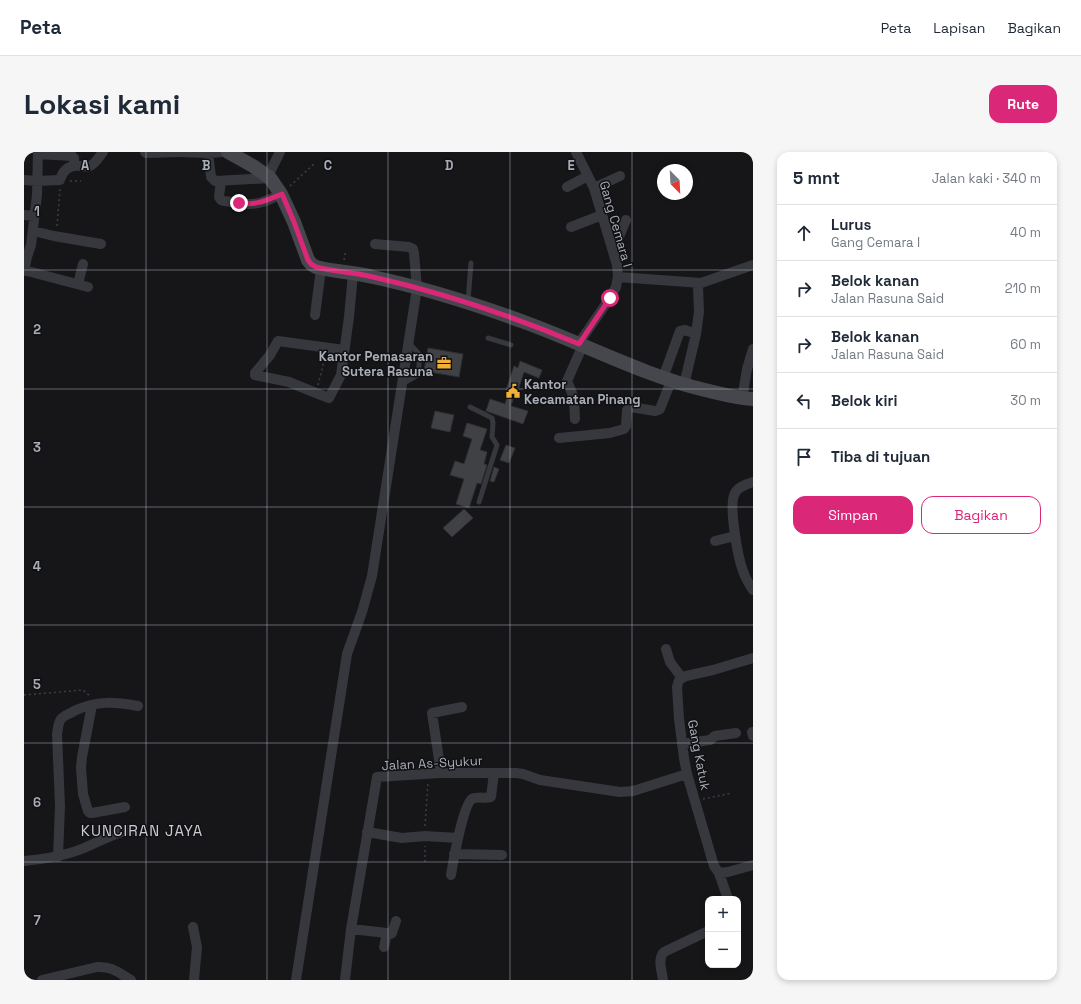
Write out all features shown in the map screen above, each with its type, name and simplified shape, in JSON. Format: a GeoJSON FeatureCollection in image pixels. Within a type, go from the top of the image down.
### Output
{"type":"FeatureCollection","features":[{"type":"Feature","properties":{"kind":"main road"},"geometry":{"type":"LineString","coordinates":[[228,152],[242,159],[269,177],[282,194],[308,260],[311,264],[321,269],[371,276],[468,302],[542,328],[631,366],[673,381],[727,396],[747,399]]}},
{"type":"Feature","properties":{"kind":"street"},"geometry":{"type":"LineString","coordinates":[[24,180],[60,180],[66,169],[74,166],[90,166],[103,152]]}},
{"type":"Feature","properties":{"kind":"street"},"geometry":{"type":"LineString","coordinates":[[144,152],[223,152]]}},
{"type":"Feature","properties":{"kind":"street"},"geometry":{"type":"LineString","coordinates":[[208,153],[211,177],[215,181],[221,181],[269,177],[280,152]]}},
{"type":"Feature","properties":{"kind":"street","name":"Gang Cemara I"},"geometry":{"type":"LineString","coordinates":[[575,419],[574,399],[567,381],[581,344],[610,298],[616,287],[618,277],[617,265],[594,188],[576,152]]}},
{"type":"Feature","properties":{"kind":"street"},"geometry":{"type":"LineString","coordinates":[[74,166],[74,158],[72,156],[38,153],[37,195],[29,215],[33,231],[31,245],[26,256],[24,271],[83,285],[83,264]]}},
{"type":"Feature","properties":{"kind":"street"},"geometry":{"type":"LineString","coordinates":[[567,187],[588,176]]}},
{"type":"Feature","properties":{"kind":"street"},"geometry":{"type":"LineString","coordinates":[[594,188],[620,176]]}},
{"type":"Feature","properties":{"kind":"street"},"geometry":{"type":"LineString","coordinates":[[221,181],[220,200],[224,201],[254,204],[282,194]]}},
{"type":"Feature","properties":{"kind":"street"},"geometry":{"type":"LineString","coordinates":[[571,227],[602,215]]}},
{"type":"Feature","properties":{"kind":"street"},"geometry":{"type":"LineString","coordinates":[[613,251],[626,220]]}},
{"type":"Feature","properties":{"kind":"street"},"geometry":{"type":"LineString","coordinates":[[33,231],[101,244]]}},
{"type":"Feature","properties":{"kind":"street"},"geometry":{"type":"LineString","coordinates":[[296,980],[348,654],[372,576],[417,288],[414,253],[412,249],[375,244]]}},
{"type":"Feature","properties":{"kind":"street"},"geometry":{"type":"LineString","coordinates":[[618,277],[701,283],[753,265]]}},
{"type":"Feature","properties":{"kind":"street"},"geometry":{"type":"LineString","coordinates":[[315,315],[321,269]]}},
{"type":"Feature","properties":{"kind":"street"},"geometry":{"type":"LineString","coordinates":[[344,350],[278,341],[270,355],[255,375],[289,382],[329,398],[341,375],[344,350],[353,274]]}},
{"type":"Feature","properties":{"kind":"street"},"geometry":{"type":"LineString","coordinates":[[559,438],[624,429],[626,428],[627,410],[631,407],[655,411],[660,409],[696,334],[699,312],[698,286],[701,283]]}},
{"type":"Feature","properties":{"kind":"street"},"geometry":{"type":"LineString","coordinates":[[673,381],[680,331],[685,330],[696,334]]}},
{"type":"Feature","properties":{"kind":"street"},"geometry":{"type":"LineString","coordinates":[[747,399],[747,369],[753,348]]}},
{"type":"Feature","properties":{"kind":"street"},"geometry":{"type":"LineString","coordinates":[[752,587],[742,570],[735,536],[733,498],[738,489],[753,482]]}},
{"type":"Feature","properties":{"kind":"street"},"geometry":{"type":"LineString","coordinates":[[715,541],[735,536]]}},
{"type":"Feature","properties":{"kind":"street"},"geometry":{"type":"LineString","coordinates":[[666,649],[670,662],[682,678],[753,658]]}},
{"type":"Feature","properties":{"kind":"street","name":"Gang Katuk"},"geometry":{"type":"LineString","coordinates":[[682,678],[679,680],[677,687],[679,719],[687,774],[714,866],[719,873],[727,896]]}},
{"type":"Feature","properties":{"kind":"street"},"geometry":{"type":"LineString","coordinates":[[58,857],[60,806],[57,734],[59,724],[65,716],[92,705],[110,702],[138,706]]}},
{"type":"Feature","properties":{"kind":"street"},"geometry":{"type":"LineString","coordinates":[[92,705],[82,763],[84,794],[88,811],[92,813],[125,807]]}},
{"type":"Feature","properties":{"kind":"street"},"geometry":{"type":"LineString","coordinates":[[441,773],[432,713],[462,707]]}},
{"type":"Feature","properties":{"kind":"street"},"geometry":{"type":"LineString","coordinates":[[682,744],[710,740],[715,736],[736,733]]}},
{"type":"Feature","properties":{"kind":"street","name":"Jalan As-Syukur"},"geometry":{"type":"LineString","coordinates":[[345,980],[351,929],[377,777],[441,773],[516,773],[540,780],[620,792],[633,791],[687,774]]}},
{"type":"Feature","properties":{"kind":"street"},"geometry":{"type":"LineString","coordinates":[[451,874],[454,854],[468,804],[472,799],[491,797],[494,773]]}},
{"type":"Feature","properties":{"kind":"street"},"geometry":{"type":"LineString","coordinates":[[24,861],[58,857],[84,848],[122,830],[133,829]]}},
{"type":"Feature","properties":{"kind":"street"},"geometry":{"type":"LineString","coordinates":[[367,832],[402,838],[425,836],[458,838]]}},
{"type":"Feature","properties":{"kind":"street"},"geometry":{"type":"LineString","coordinates":[[454,854],[502,855]]}},
{"type":"Feature","properties":{"kind":"street"},"geometry":{"type":"LineString","coordinates":[[719,873],[753,865]]}},
{"type":"Feature","properties":{"kind":"street"},"geometry":{"type":"LineString","coordinates":[[351,929],[391,934],[396,920]]}},
{"type":"Feature","properties":{"kind":"street"},"geometry":{"type":"LineString","coordinates":[[193,927],[197,947],[194,980]]}},
{"type":"Feature","properties":{"kind":"street"},"geometry":{"type":"LineString","coordinates":[[663,980],[660,959],[661,955],[664,952],[706,932]]}},
{"type":"Feature","properties":{"kind":"street"},"geometry":{"type":"LineString","coordinates":[[384,947],[387,933]]}},
{"type":"Feature","properties":{"kind":"street"},"geometry":{"type":"LineString","coordinates":[[42,980],[97,967],[105,967],[113,969],[131,980]]}},
{"type":"Feature","properties":{"kind":"lane"},"geometry":{"type":"LineString","coordinates":[[468,302],[471,263]]}},
{"type":"Feature","properties":{"kind":"lane"},"geometry":{"type":"LineString","coordinates":[[488,338],[511,345]]}},
{"type":"Feature","properties":{"kind":"lane"},"geometry":{"type":"LineString","coordinates":[[402,384],[418,375],[420,355],[408,342]]}},
{"type":"Feature","properties":{"kind":"lane"},"geometry":{"type":"LineString","coordinates":[[470,407],[492,418],[494,423],[492,437],[497,445],[479,502]]}},
{"type":"Feature","properties":{"kind":"path"},"geometry":{"type":"LineString","coordinates":[[282,194],[315,162]]}},
{"type":"Feature","properties":{"kind":"path"},"geometry":{"type":"LineString","coordinates":[[54,236],[58,224],[60,180],[81,181]]}},
{"type":"Feature","properties":{"kind":"path"},"geometry":{"type":"LineString","coordinates":[[316,393],[323,366],[324,347]]}},
{"type":"Feature","properties":{"kind":"path"},"geometry":{"type":"LineString","coordinates":[[24,695],[83,690]]}},
{"type":"Feature","properties":{"kind":"path"},"geometry":{"type":"LineString","coordinates":[[425,862],[428,774]]}},
{"type":"Feature","properties":{"kind":"path"},"geometry":{"type":"LineString","coordinates":[[695,801],[732,793]]}},
{"type":"Feature","properties":{"kind":"building","name":"Kantor Pemasaran Sutera Rasuna"},"geometry":{"type":"Polygon","coordinates":[[[428,348],[463,354],[459,377],[424,371],[428,348]]]}},
{"type":"Feature","properties":{"kind":"building","name":"Kantor Kecamatan Pinang"},"geometry":{"type":"Polygon","coordinates":[[[520,361],[542,370],[539,378],[524,372],[517,393],[515,393],[511,406],[528,411],[523,424],[486,411],[490,399],[505,404],[509,391],[506,390],[514,366],[518,368],[520,361]]]}},
{"type":"Feature","properties":{"kind":"building"},"geometry":{"type":"Polygon","coordinates":[[[435,411],[454,415],[450,432],[431,428],[435,411]]]}},
{"type":"Feature","properties":{"kind":"building"},"geometry":{"type":"Polygon","coordinates":[[[467,423],[487,429],[480,450],[487,452],[484,464],[487,465],[481,484],[477,483],[469,508],[456,504],[464,479],[450,475],[455,461],[464,464],[472,439],[463,436],[467,423]]]}},
{"type":"Feature","properties":{"kind":"building"},"geometry":{"type":"Polygon","coordinates":[[[506,445],[515,448],[509,463],[500,460],[506,445]]]}},
{"type":"Feature","properties":{"kind":"building"},"geometry":{"type":"Polygon","coordinates":[[[494,467],[499,469],[494,482],[490,481],[494,467]]]}},
{"type":"Feature","properties":{"kind":"building"},"geometry":{"type":"Polygon","coordinates":[[[464,509],[473,518],[452,537],[443,528],[464,509]]]}},
{"type":"Feature","properties":{"kind":"place","name":"Kantor Pemasaran Sutera Rasuna"},"geometry":{"type":"Point","coordinates":[444,363]}},
{"type":"Feature","properties":{"kind":"place","name":"Kantor Kecamatan Pinang"},"geometry":{"type":"Point","coordinates":[513,391]}},
{"type":"Feature","properties":{"kind":"district","name":"KUNCIRAN JAYA"},"geometry":{"type":"Point","coordinates":[142,830]}},
{"type":"Feature","properties":{"kind":"route"},"geometry":{"type":"LineString","coordinates":[[239,203],[254,204],[282,194],[308,260],[316,267],[371,276],[468,302],[542,328],[579,344],[610,298]]}}]}
